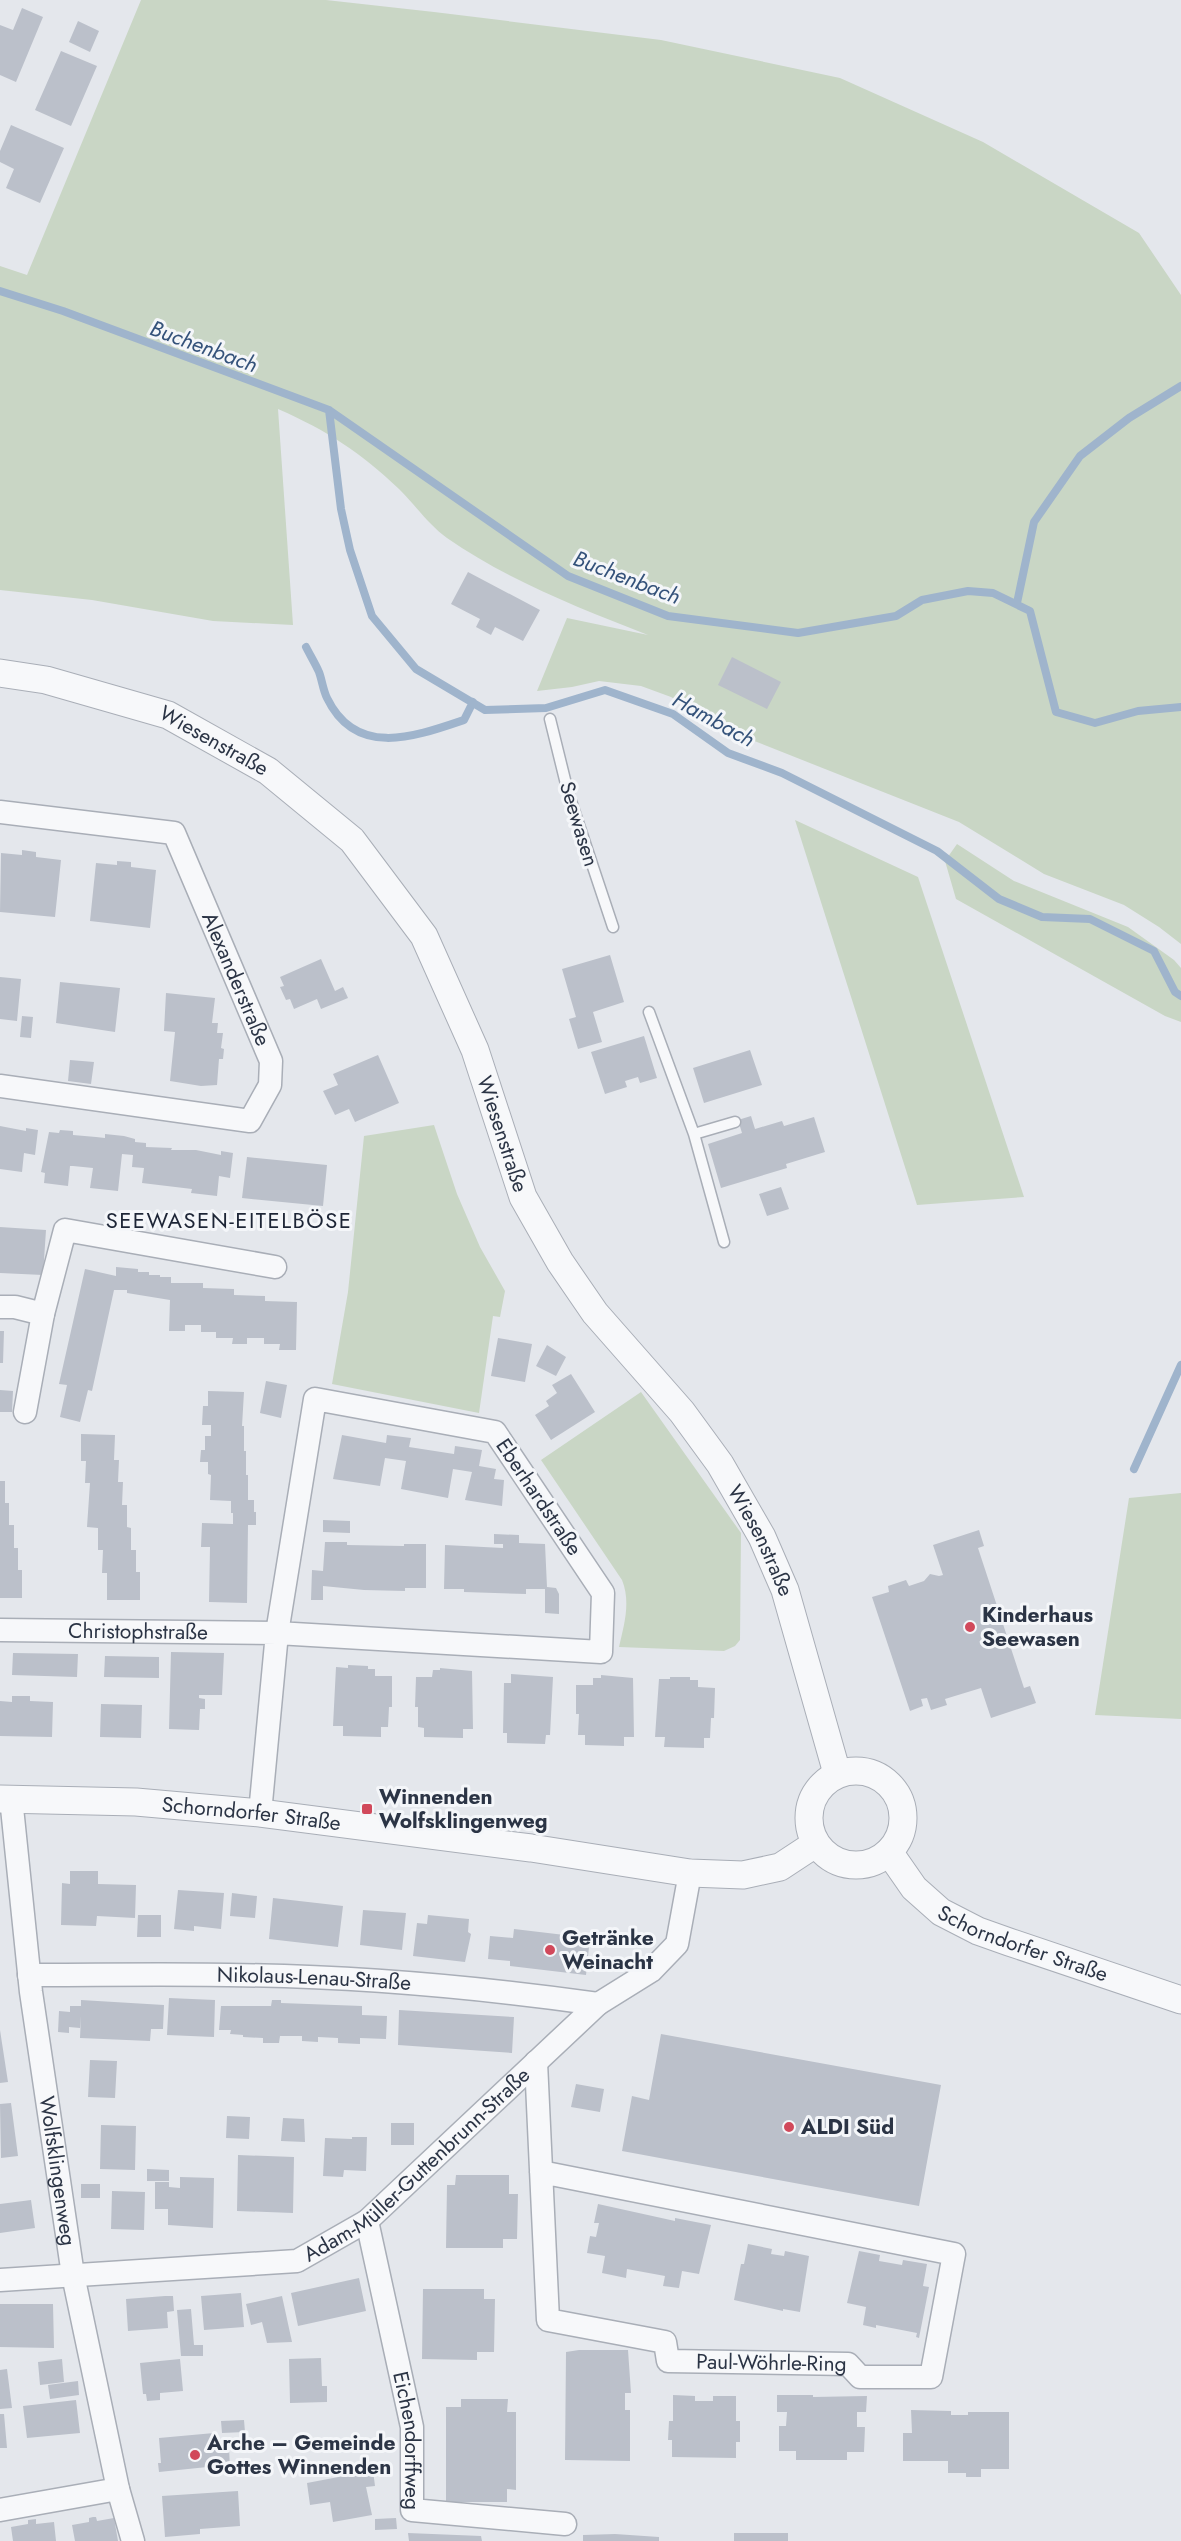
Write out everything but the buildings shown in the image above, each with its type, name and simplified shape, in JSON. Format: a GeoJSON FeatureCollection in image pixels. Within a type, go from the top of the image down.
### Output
{"type":"FeatureCollection","features":[{"type":"Feature","properties":{"kind":"street","name":"Wiesenstraße"},"geometry":{"type":"LineString","coordinates":[[0,673],[46,680],[168,715],[268,771],[352,840],[424,936],[475,1050],[524,1197],[560,1262],[596,1313],[682,1412],[720,1464],[762,1537],[785,1590],[837,1773]]}},
{"type":"Feature","properties":{"kind":"street","name":"Alexanderstraße"},"geometry":{"type":"LineString","coordinates":[[0,812],[174,833],[271,1061],[270,1085],[250,1121],[0,1086]]}},
{"type":"Feature","properties":{"kind":"street"},"geometry":{"type":"LineString","coordinates":[[25,1412],[43,1314],[65,1230],[275,1267]]}},
{"type":"Feature","properties":{"kind":"street"},"geometry":{"type":"LineString","coordinates":[[0,1307],[15,1307],[43,1314]]}},
{"type":"Feature","properties":{"kind":"street","name":"Eberhardstraße"},"geometry":{"type":"LineString","coordinates":[[260,1813],[276,1633],[315,1399],[495,1432],[603,1593],[601,1652],[276,1633]]}},
{"type":"Feature","properties":{"kind":"street","name":"Christophstraße"},"geometry":{"type":"LineString","coordinates":[[0,1630],[276,1633]]}},
{"type":"Feature","properties":{"kind":"street"},"geometry":{"type":"LineString","coordinates":[[856,1771],[870,1773],[894,1789],[900,1799],[904,1814],[898,1839],[889,1852],[872,1863],[842,1864],[824,1854],[815,1844],[808,1825],[809,1804],[819,1786],[837,1773],[856,1771]]}},
{"type":"Feature","properties":{"kind":"street","name":"Schorndorfer Straße"},"geometry":{"type":"LineString","coordinates":[[6,1798],[136,1803],[260,1813],[520,1846],[690,1873],[742,1875],[780,1867],[815,1844]]}},
{"type":"Feature","properties":{"kind":"street","name":"Wolfsklingenweg"},"geometry":{"type":"LineString","coordinates":[[6,1798],[29,1976],[73,2275],[118,2489],[134,2541]]}},
{"type":"Feature","properties":{"kind":"street","name":"Schorndorfer Straße"},"geometry":{"type":"LineString","coordinates":[[889,1852],[914,1888],[941,1912],[978,1931],[1181,2000]]}},
{"type":"Feature","properties":{"kind":"street","name":"Adam-Müller-Guttenbrunn-Straße"},"geometry":{"type":"LineString","coordinates":[[0,2280],[297,2260],[367,2221],[598,2004],[651,1971],[677,1944],[690,1873]]}},
{"type":"Feature","properties":{"kind":"street","name":"Nikolaus-Lenau-Straße"},"geometry":{"type":"LineString","coordinates":[[29,1976],[231,1975],[326,1979],[466,1988],[598,2004]]}},
{"type":"Feature","properties":{"kind":"street","name":"Paul-Wöhrle-Ring"},"geometry":{"type":"LineString","coordinates":[[536,2062],[541,2172],[548,2320],[664,2342],[668,2361],[848,2364],[860,2377],[931,2377],[954,2254],[541,2172]]}},
{"type":"Feature","properties":{"kind":"street","name":"Eichendorffweg"},"geometry":{"type":"LineString","coordinates":[[367,2221],[412,2427],[412,2510],[565,2524]]}},
{"type":"Feature","properties":{"kind":"street"},"geometry":{"type":"LineString","coordinates":[[0,2510],[118,2489]]}},
{"type":"Feature","properties":{"kind":"lane","name":"Seewasen"},"geometry":{"type":"LineString","coordinates":[[550,719],[568,792],[612,927]]}},
{"type":"Feature","properties":{"kind":"lane"},"geometry":{"type":"LineString","coordinates":[[649,1012],[694,1134],[724,1242]]}},
{"type":"Feature","properties":{"kind":"lane"},"geometry":{"type":"LineString","coordinates":[[694,1134],[735,1122]]}},
{"type":"Feature","properties":{"kind":"green space"},"geometry":{"type":"Polygon","coordinates":[[[141,0],[326,0],[434,12],[661,40],[840,78],[983,142],[1139,233],[1181,295],[1181,944],[1124,905],[1044,874],[959,822],[729,731],[671,697],[641,686],[599,681],[537,691],[567,618],[648,635],[545,592],[495,568],[440,533],[399,489],[357,453],[328,434],[278,409],[293,625],[213,621],[92,600],[0,590],[0,266],[27,275],[141,0]]]}},
{"type":"Feature","properties":{"kind":"green space"},"geometry":{"type":"Polygon","coordinates":[[[795,820],[918,877],[1024,1197],[917,1205],[795,820]]]}},
{"type":"Feature","properties":{"kind":"green space"},"geometry":{"type":"Polygon","coordinates":[[[957,844],[1014,881],[1128,927],[1174,960],[1181,968],[1181,1022],[1165,1016],[956,899],[945,861],[957,844]]]}},
{"type":"Feature","properties":{"kind":"green space"},"geometry":{"type":"Polygon","coordinates":[[[434,1125],[457,1194],[480,1247],[505,1291],[500,1317],[493,1316],[479,1413],[332,1384],[348,1292],[364,1136],[434,1125]]]}},
{"type":"Feature","properties":{"kind":"green space"},"geometry":{"type":"Polygon","coordinates":[[[641,1392],[741,1533],[740,1640],[735,1646],[724,1651],[619,1647],[625,1622],[626,1605],[622,1580],[541,1460],[641,1392]]]}},
{"type":"Feature","properties":{"kind":"green space"},"geometry":{"type":"Polygon","coordinates":[[[1181,1493],[1181,1719],[1095,1715],[1129,1498],[1181,1493]]]}},
{"type":"Feature","properties":{"kind":"waterway","name":"Buchenbach"},"geometry":{"type":"LineString","coordinates":[[0,291],[63,311],[329,410],[568,576],[668,616],[798,633],[896,616],[922,600],[968,591],[993,593],[1030,611],[1056,712],[1095,723],[1138,711],[1181,707]]}},
{"type":"Feature","properties":{"kind":"waterway"},"geometry":{"type":"LineString","coordinates":[[1017,603],[1034,522],[1080,456],[1129,418],[1181,386]]}},
{"type":"Feature","properties":{"kind":"waterway","name":"Hambach"},"geometry":{"type":"LineString","coordinates":[[329,410],[341,509],[350,550],[372,616],[416,669],[485,710],[546,708],[605,690],[673,714],[728,753],[782,773],[937,851],[999,899],[1042,917],[1090,919],[1154,951],[1175,992],[1181,996]]}},
{"type":"Feature","properties":{"kind":"waterway"},"geometry":{"type":"LineString","coordinates":[[306,647],[319,672],[324,692],[339,717],[354,729],[370,736],[388,738],[406,736],[464,720],[473,702]]}},
{"type":"Feature","properties":{"kind":"waterway"},"geometry":{"type":"LineString","coordinates":[[1134,1469],[1181,1365]]}},
{"type":"Feature","properties":{"kind":"place","name":"Kinderhaus Seewasen"},"geometry":{"type":"Point","coordinates":[970,1627]}},
{"type":"Feature","properties":{"kind":"place","name":"Winnenden Wolfsklingenweg"},"geometry":{"type":"Point","coordinates":[367,1809]}},
{"type":"Feature","properties":{"kind":"place","name":"Getränke Weinacht"},"geometry":{"type":"Point","coordinates":[550,1950]}},
{"type":"Feature","properties":{"kind":"place","name":"ALDI Süd"},"geometry":{"type":"Point","coordinates":[789,2127]}},
{"type":"Feature","properties":{"kind":"place","name":"Arche – Gemeinde Gottes Winnenden"},"geometry":{"type":"Point","coordinates":[195,2455]}},
{"type":"Feature","properties":{"kind":"district","name":"SEEWASEN-EITELBÖSE"},"geometry":{"type":"Point","coordinates":[229,1220]}}]}
